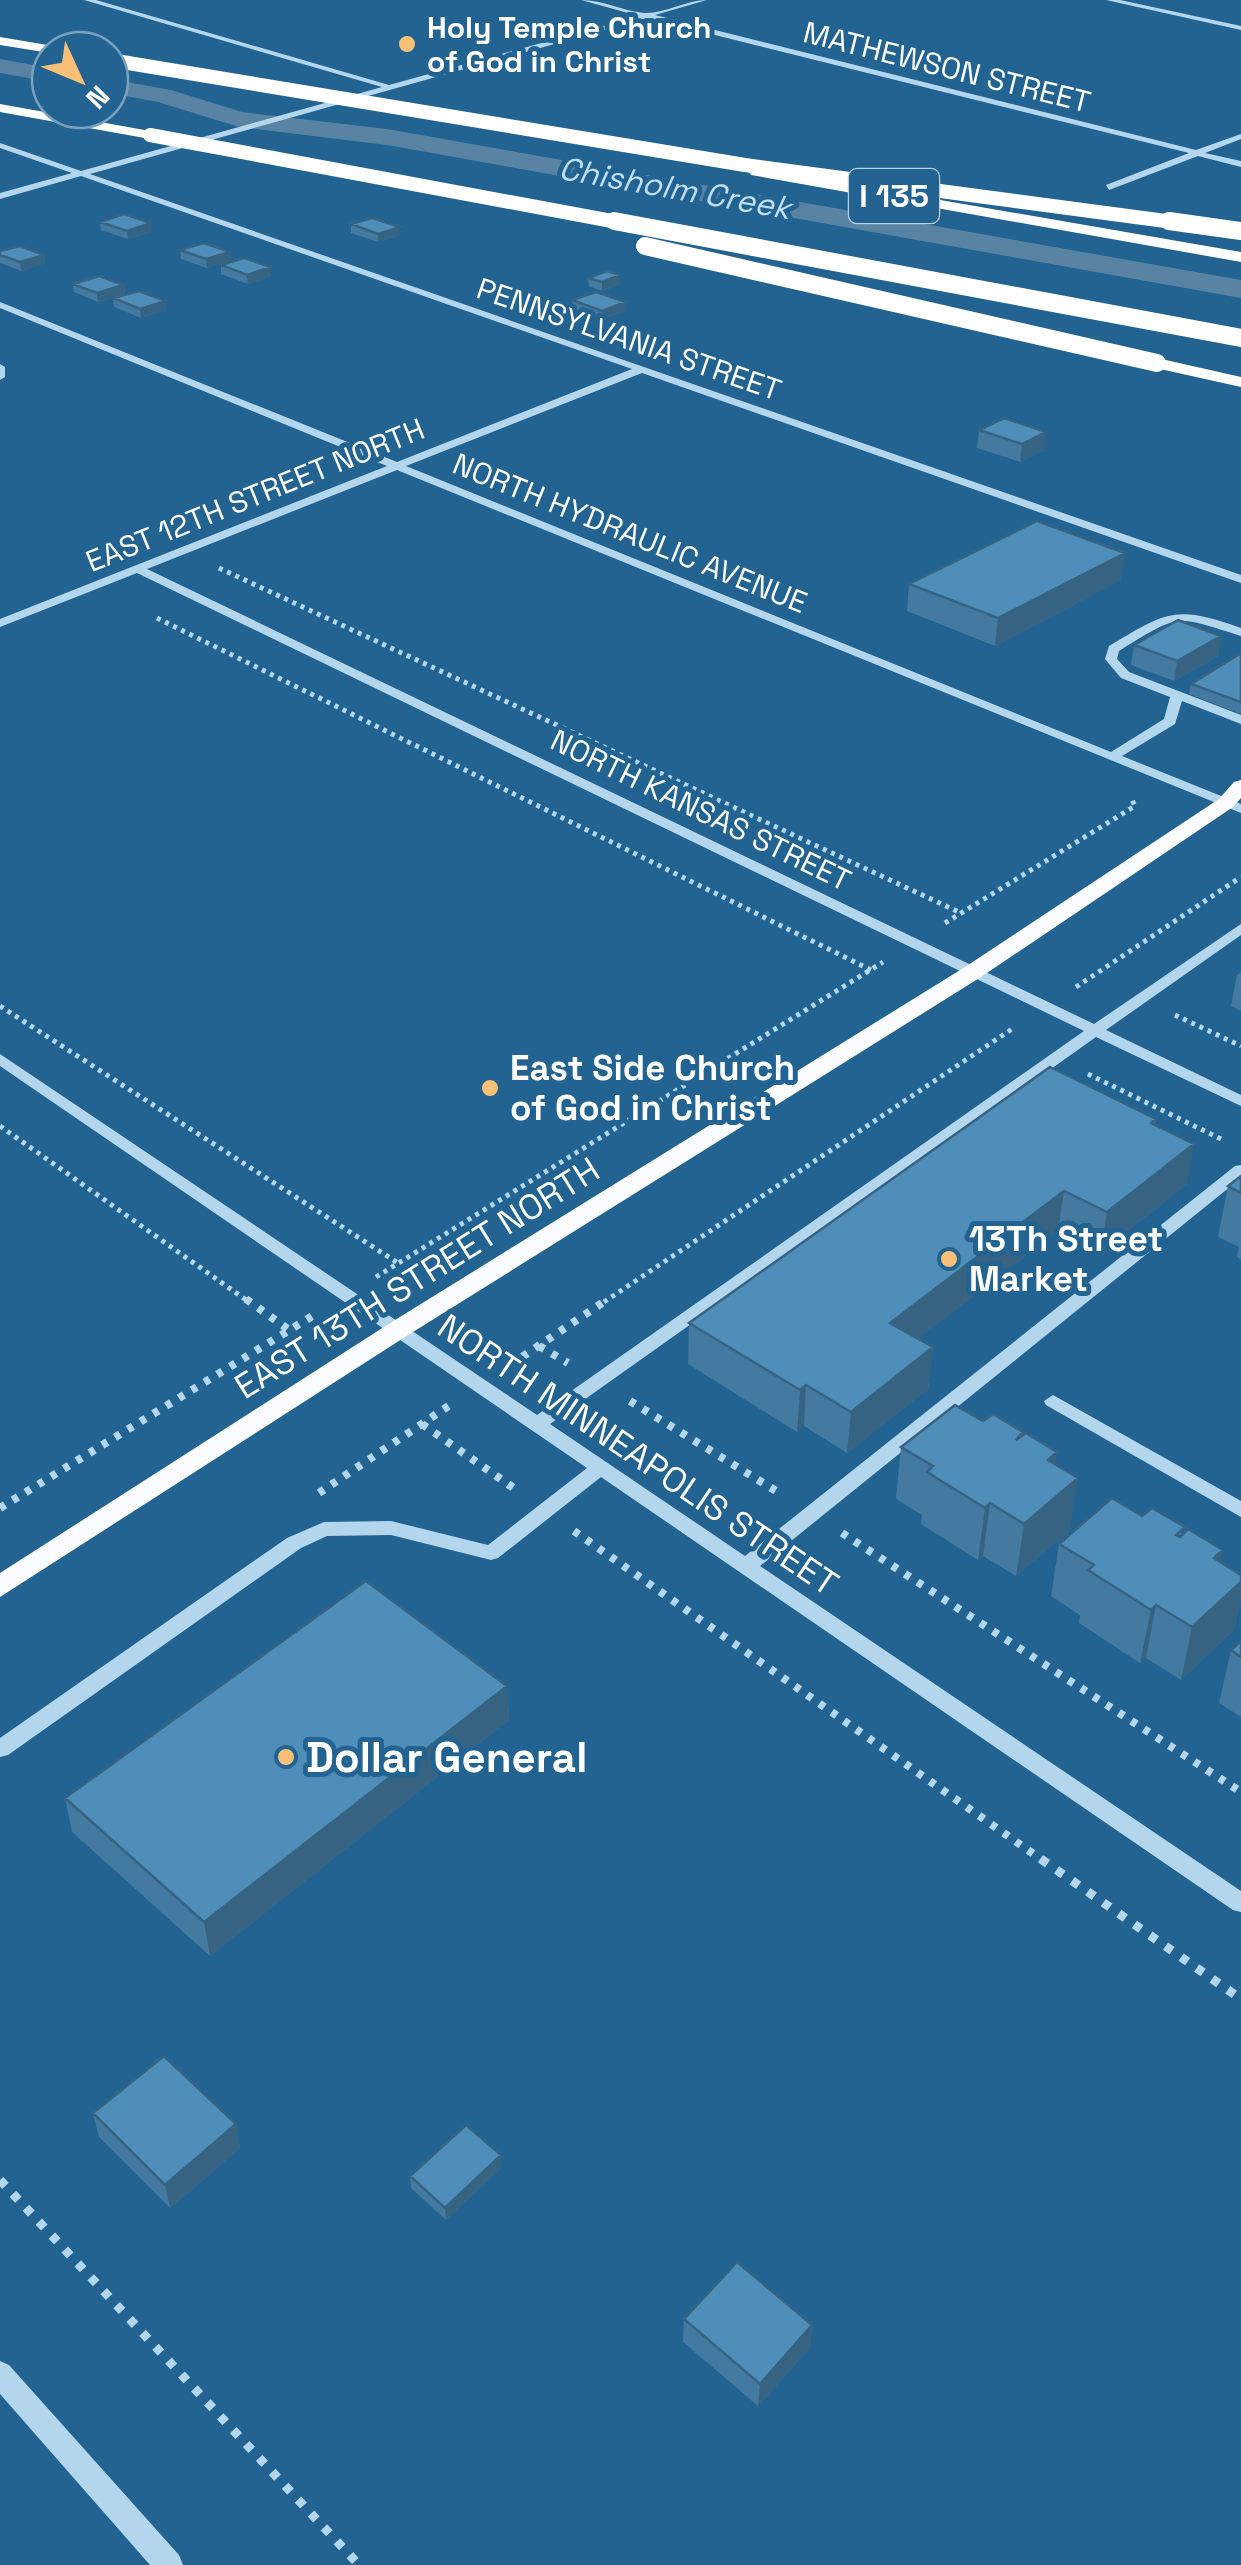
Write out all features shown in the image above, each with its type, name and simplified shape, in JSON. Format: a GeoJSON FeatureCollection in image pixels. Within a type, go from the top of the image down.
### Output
{"type":"FeatureCollection","features":[{"type":"Feature","properties":{"kind":"highway"},"geometry":{"type":"LineString","coordinates":[[0,41],[30,46]]}},
{"type":"Feature","properties":{"kind":"highway","name":"I 135"},"geometry":{"type":"LineString","coordinates":[[130,63],[1241,257]]}},
{"type":"Feature","properties":{"kind":"highway","name":"I 135"},"geometry":{"type":"LineString","coordinates":[[0,108],[1241,338]]}},
{"type":"Feature","properties":{"kind":"highway"},"geometry":{"type":"LineString","coordinates":[[150,135],[1241,382]]}},
{"type":"Feature","properties":{"kind":"highway"},"geometry":{"type":"LineString","coordinates":[[546,135],[745,166],[1241,231]]}},
{"type":"Feature","properties":{"kind":"main road","name":"EAST 13TH STREET NORTH"},"geometry":{"type":"LineString","coordinates":[[0,1587],[396,1331],[974,972],[1237,799]]}},
{"type":"Feature","properties":{"kind":"street"},"geometry":{"type":"LineString","coordinates":[[88,0],[387,86]]}},
{"type":"Feature","properties":{"kind":"street","name":"MATHEWSON STREET"},"geometry":{"type":"LineString","coordinates":[[585,0],[1241,164]]}},
{"type":"Feature","properties":{"kind":"street"},"geometry":{"type":"LineString","coordinates":[[0,196],[703,0]]}},
{"type":"Feature","properties":{"kind":"street"},"geometry":{"type":"LineString","coordinates":[[1110,0],[1241,28]]}},
{"type":"Feature","properties":{"kind":"street"},"geometry":{"type":"LineString","coordinates":[[1109,188],[1241,136]]}},
{"type":"Feature","properties":{"kind":"street","name":"PENNSYLVANIA STREET"},"geometry":{"type":"LineString","coordinates":[[0,146],[86,172],[1241,580]]}},
{"type":"Feature","properties":{"kind":"street","name":"NORTH HYDRAULIC AVENUE"},"geometry":{"type":"LineString","coordinates":[[0,305],[1112,757],[1237,799]]}},
{"type":"Feature","properties":{"kind":"street"},"geometry":{"type":"LineString","coordinates":[[0,367],[0,377]]}},
{"type":"Feature","properties":{"kind":"street","name":"EAST 12TH STREET NORTH"},"geometry":{"type":"LineString","coordinates":[[0,623],[640,370]]}},
{"type":"Feature","properties":{"kind":"street","name":"NORTH KANSAS STREET"},"geometry":{"type":"LineString","coordinates":[[138,568],[1241,1101]]}},
{"type":"Feature","properties":{"kind":"street"},"geometry":{"type":"LineString","coordinates":[[1241,632],[1196,615],[1172,614],[1114,649],[1111,659],[1126,675],[1241,720]]}},
{"type":"Feature","properties":{"kind":"street"},"geometry":{"type":"LineString","coordinates":[[1112,757],[1170,722],[1177,695],[1193,685]]}},
{"type":"Feature","properties":{"kind":"street"},"geometry":{"type":"LineString","coordinates":[[536,1425],[1241,928]]}},
{"type":"Feature","properties":{"kind":"street","name":"NORTH MINNEAPOLIS STREET"},"geometry":{"type":"LineString","coordinates":[[0,1059],[1241,1903]]}},
{"type":"Feature","properties":{"kind":"street"},"geometry":{"type":"LineString","coordinates":[[745,1567],[1241,1170]]}},
{"type":"Feature","properties":{"kind":"street"},"geometry":{"type":"LineString","coordinates":[[1053,1402],[1241,1510]]}},
{"type":"Feature","properties":{"kind":"street"},"geometry":{"type":"LineString","coordinates":[[0,1749],[294,1544],[324,1528],[391,1528],[491,1553],[600,1468]]}},
{"type":"Feature","properties":{"kind":"street"},"geometry":{"type":"LineString","coordinates":[[0,2374],[168,2565]]}},
{"type":"Feature","properties":{"kind":"path"},"geometry":{"type":"LineString","coordinates":[[209,563],[962,913]]}},
{"type":"Feature","properties":{"kind":"path"},"geometry":{"type":"LineString","coordinates":[[156,617],[871,970]]}},
{"type":"Feature","properties":{"kind":"path"},"geometry":{"type":"LineString","coordinates":[[0,1508],[1135,806],[1129,793]]}},
{"type":"Feature","properties":{"kind":"path"},"geometry":{"type":"LineString","coordinates":[[307,1501],[1241,876]]}},
{"type":"Feature","properties":{"kind":"path"},"geometry":{"type":"LineString","coordinates":[[0,1006],[398,1262]]}},
{"type":"Feature","properties":{"kind":"path"},"geometry":{"type":"LineString","coordinates":[[1006,1034],[1241,1149]]}},
{"type":"Feature","properties":{"kind":"path"},"geometry":{"type":"LineString","coordinates":[[0,1126],[289,1330]]}},
{"type":"Feature","properties":{"kind":"path"},"geometry":{"type":"LineString","coordinates":[[539,1346],[812,1513],[1241,1792]]}},
{"type":"Feature","properties":{"kind":"path"},"geometry":{"type":"LineString","coordinates":[[422,1424],[1241,1999]]}},
{"type":"Feature","properties":{"kind":"path"},"geometry":{"type":"LineString","coordinates":[[0,2180],[359,2565]]}},
{"type":"Feature","properties":{"kind":"building"},"geometry":{"type":"Polygon","coordinates":[[[124,214],[151,223],[127,231],[100,222],[124,214]]]}},
{"type":"Feature","properties":{"kind":"building"},"geometry":{"type":"Polygon","coordinates":[[[372,218],[400,227],[378,234],[351,224],[372,218]]]}},
{"type":"Feature","properties":{"kind":"building"},"geometry":{"type":"Polygon","coordinates":[[[204,243],[230,252],[206,259],[180,250],[204,243]]]}},
{"type":"Feature","properties":{"kind":"building"},"geometry":{"type":"Polygon","coordinates":[[[20,246],[44,255],[20,262],[0,255],[0,251],[20,246]]]}},
{"type":"Feature","properties":{"kind":"building"},"geometry":{"type":"Polygon","coordinates":[[[244,258],[271,267],[247,275],[221,265],[244,258]]]}},
{"type":"Feature","properties":{"kind":"building"},"geometry":{"type":"Polygon","coordinates":[[[607,271],[620,275],[602,282],[588,278],[607,271]]]}},
{"type":"Feature","properties":{"kind":"building"},"geometry":{"type":"Polygon","coordinates":[[[99,276],[124,285],[97,293],[73,284],[99,276]]]}},
{"type":"Feature","properties":{"kind":"building"},"geometry":{"type":"Polygon","coordinates":[[[139,291],[166,301],[140,309],[113,298],[139,291]]]}},
{"type":"Feature","properties":{"kind":"building"},"geometry":{"type":"Polygon","coordinates":[[[596,292],[626,302],[602,311],[572,300],[596,292]]]}},
{"type":"Feature","properties":{"kind":"building"},"geometry":{"type":"Polygon","coordinates":[[[1004,418],[1046,432],[1022,444],[979,430],[1004,418]]]}},
{"type":"Feature","properties":{"kind":"building"},"geometry":{"type":"Polygon","coordinates":[[[1037,521],[1125,553],[998,618],[909,584],[1037,521]]]}},
{"type":"Feature","properties":{"kind":"building"},"geometry":{"type":"Polygon","coordinates":[[[1178,620],[1221,636],[1177,661],[1134,645],[1178,620]]]}},
{"type":"Feature","properties":{"kind":"building"},"geometry":{"type":"Polygon","coordinates":[[[1241,653],[1241,702],[1191,684],[1241,653]]]}},
{"type":"Feature","properties":{"kind":"building"},"geometry":{"type":"Polygon","coordinates":[[[1050,1067],[1156,1119],[1151,1123],[1194,1144],[1107,1212],[1064,1191],[890,1323],[933,1347],[851,1412],[806,1385],[800,1390],[689,1323],[1050,1067]]]}},
{"type":"Feature","properties":{"kind":"building"},"geometry":{"type":"Polygon","coordinates":[[[1241,1176],[1241,1193],[1228,1186],[1241,1176]]]}},
{"type":"Feature","properties":{"kind":"building"},"geometry":{"type":"Polygon","coordinates":[[[955,1405],[983,1421],[993,1414],[1023,1432],[1016,1440],[1026,1433],[1057,1452],[1048,1460],[1078,1478],[1024,1524],[990,1503],[985,1508],[927,1472],[933,1466],[901,1447],[955,1405]]]}},
{"type":"Feature","properties":{"kind":"building"},"geometry":{"type":"Polygon","coordinates":[[[1112,1498],[1142,1516],[1152,1508],[1185,1527],[1176,1535],[1180,1537],[1188,1529],[1223,1550],[1214,1558],[1241,1575],[1241,1582],[1192,1627],[1156,1605],[1151,1610],[1088,1570],[1094,1565],[1059,1544],[1112,1498]]]}},
{"type":"Feature","properties":{"kind":"building"},"geometry":{"type":"Polygon","coordinates":[[[366,1581],[507,1686],[204,1922],[65,1798],[366,1581]]]}},
{"type":"Feature","properties":{"kind":"building"},"geometry":{"type":"Polygon","coordinates":[[[1241,1641],[1241,1657],[1231,1650],[1241,1641]]]}},
{"type":"Feature","properties":{"kind":"building"},"geometry":{"type":"Polygon","coordinates":[[[164,2056],[236,2124],[165,2185],[93,2113],[164,2056]]]}},
{"type":"Feature","properties":{"kind":"building"},"geometry":{"type":"Polygon","coordinates":[[[466,2125],[501,2155],[445,2208],[410,2176],[466,2125]]]}},
{"type":"Feature","properties":{"kind":"building"},"geometry":{"type":"Polygon","coordinates":[[[737,2262],[812,2325],[760,2384],[684,2319],[737,2262]]]}},
{"type":"Feature","properties":{"kind":"waterway","name":"Chisholm Creek"},"geometry":{"type":"LineString","coordinates":[[0,66],[30,71]]}},
{"type":"Feature","properties":{"kind":"waterway","name":"Chisholm Creek"},"geometry":{"type":"LineString","coordinates":[[130,89],[162,95],[239,119],[387,137],[1241,289]]}},
{"type":"Feature","properties":{"kind":"place","name":"Holy Temple Church of God in Christ"},"geometry":{"type":"Point","coordinates":[407,44]}},
{"type":"Feature","properties":{"kind":"place","name":"East Side Church of God in Christ"},"geometry":{"type":"Point","coordinates":[490,1088]}},
{"type":"Feature","properties":{"kind":"place","name":"13Th Street Market"},"geometry":{"type":"Point","coordinates":[949,1259]}},
{"type":"Feature","properties":{"kind":"place","name":"Dollar General"},"geometry":{"type":"Point","coordinates":[286,1757]}}]}
